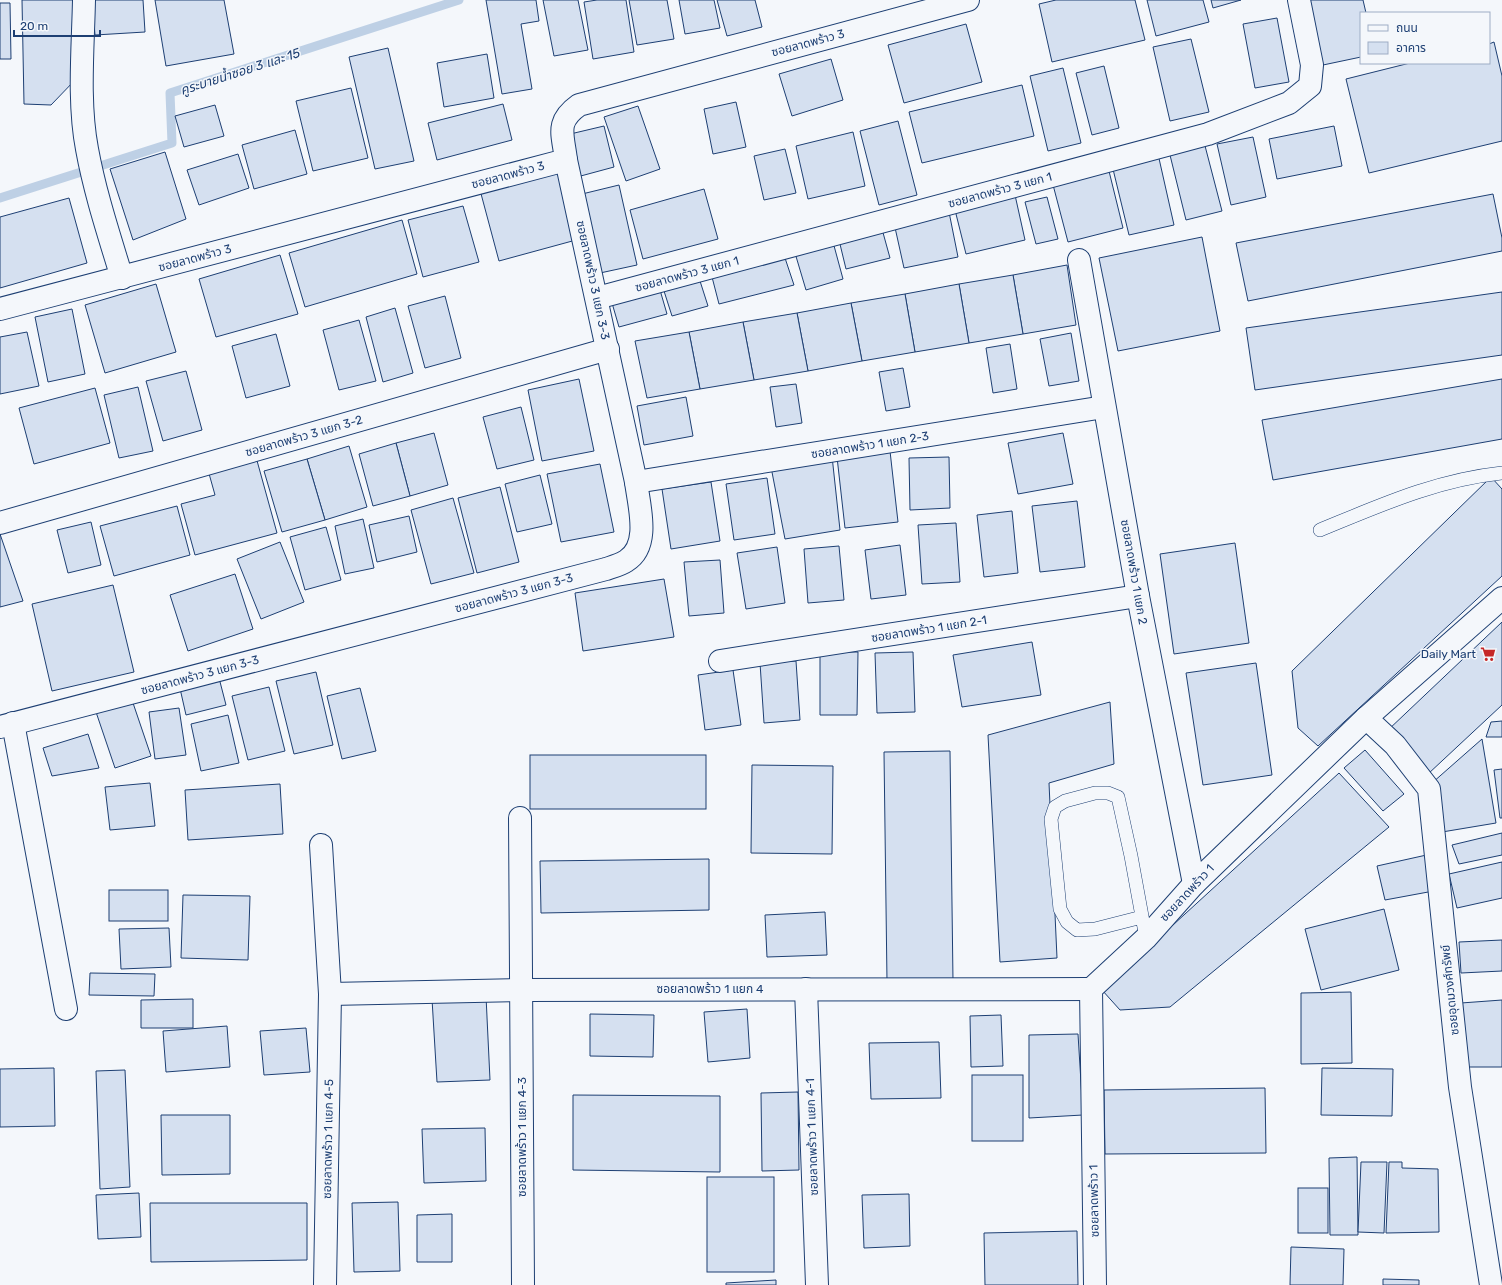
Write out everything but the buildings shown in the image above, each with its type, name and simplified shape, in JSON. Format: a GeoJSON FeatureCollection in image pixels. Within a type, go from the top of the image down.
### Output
{"type":"FeatureCollection","features":[{"type":"Feature","properties":{"kind":"street"},"geometry":{"type":"LineString","coordinates":[[84,0],[82,94],[86,148],[122,278]]}},
{"type":"Feature","properties":{"kind":"street","name":"ซอยลาดพร้าว 3"},"geometry":{"type":"LineString","coordinates":[[0,309],[566,160],[562,127],[567,114],[579,105],[968,0]]}},
{"type":"Feature","properties":{"kind":"street","name":"ซอยลาดพร้าว 3 แยก 1"},"geometry":{"type":"LineString","coordinates":[[597,298],[1208,134],[1290,103],[1310,86],[1312,65],[1299,0]]}},
{"type":"Feature","properties":{"kind":"street","name":"ซอยลาดพร้าว 3 แยก 3-3"},"geometry":{"type":"LineString","coordinates":[[7,725],[606,569],[627,561],[640,546],[641,525],[636,482],[566,160]]}},
{"type":"Feature","properties":{"kind":"street","name":"ซอยลาดพร้าว 1 แยก 2"},"geometry":{"type":"LineString","coordinates":[[1079,260],[1138,596],[1194,884]]}},
{"type":"Feature","properties":{"kind":"street","name":"ซอยลาดพร้าว 3 แยก 3-2"},"geometry":{"type":"LineString","coordinates":[[0,523],[608,349]]}},
{"type":"Feature","properties":{"kind":"street","name":"ซอยลาดพร้าว 1 แยก 2-3"},"geometry":{"type":"LineString","coordinates":[[636,482],[1104,407]]}},
{"type":"Feature","properties":{"kind":"street","name":"ซอยลาดพร้าว 1 แยก 2-1"},"geometry":{"type":"LineString","coordinates":[[720,661],[1138,596]]}},
{"type":"Feature","properties":{"kind":"street","name":"ซอยลาดพร้าว 1"},"geometry":{"type":"LineString","coordinates":[[1095,1285],[1091,989],[1146,938],[1194,884],[1366,718],[1502,598]]}},
{"type":"Feature","properties":{"kind":"street","name":"ซอยอุดมวงศ์ทรัพย์"},"geometry":{"type":"LineString","coordinates":[[1366,718],[1395,745],[1429,789],[1460,1087],[1493,1243],[1491,1285]]}},
{"type":"Feature","properties":{"kind":"street"},"geometry":{"type":"LineString","coordinates":[[7,725],[66,1009]]}},
{"type":"Feature","properties":{"kind":"street","name":"ซอยลาดพร้าว 1 แยก 4-3"},"geometry":{"type":"LineString","coordinates":[[520,818],[522,1285]]}},
{"type":"Feature","properties":{"kind":"street","name":"ซอยลาดพร้าว 1 แยก 4-5"},"geometry":{"type":"LineString","coordinates":[[321,845],[330,994],[325,1285]]}},
{"type":"Feature","properties":{"kind":"street","name":"ซอยลาดพร้าว 1 แยก 4-1"},"geometry":{"type":"LineString","coordinates":[[806,989],[817,1285]]}},
{"type":"Feature","properties":{"kind":"street","name":"ซอยลาดพร้าว 1 แยก 4"},"geometry":{"type":"LineString","coordinates":[[330,994],[521,990],[1091,989]]}},
{"type":"Feature","properties":{"kind":"lane"},"geometry":{"type":"LineString","coordinates":[[1320,530],[1404,495],[1440,484],[1502,473]]}},
{"type":"Feature","properties":{"kind":"lane"},"geometry":{"type":"LineString","coordinates":[[1142,917],[1095,929],[1077,930],[1067,922],[1060,909],[1051,819],[1055,807],[1065,801],[1094,793],[1108,793],[1118,797],[1132,856],[1146,938]]}},
{"type":"Feature","properties":{"kind":"waterway","name":"คูระบายน้ำซอย 3 และ 15"},"geometry":{"type":"LineString","coordinates":[[0,198],[172,143],[170,93],[459,0]]}},
{"type":"Feature","properties":{"kind":"place","name":"Daily Mart"},"geometry":{"type":"Point","coordinates":[1488,654]}}]}
